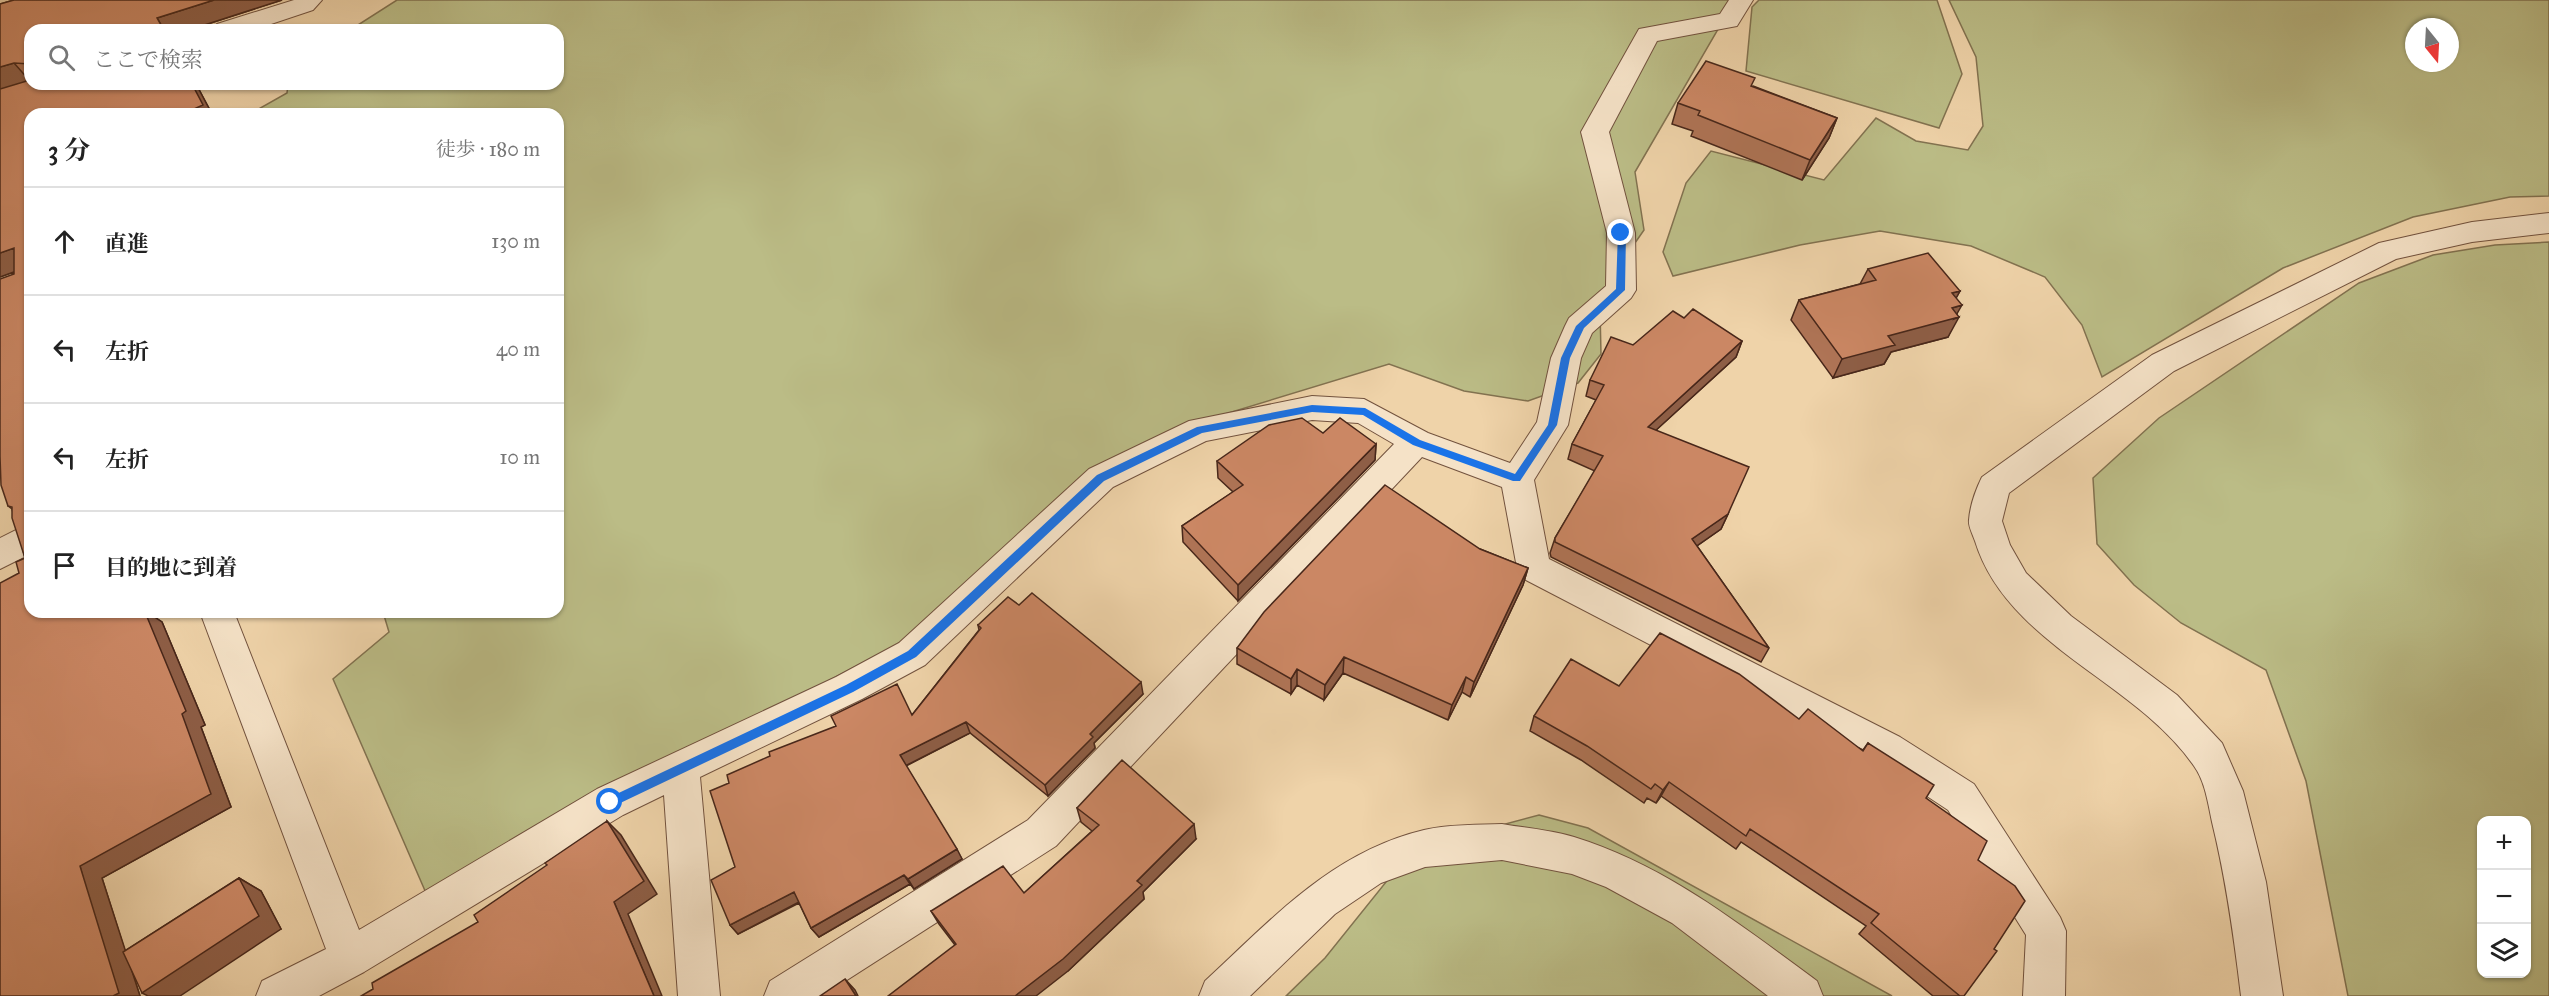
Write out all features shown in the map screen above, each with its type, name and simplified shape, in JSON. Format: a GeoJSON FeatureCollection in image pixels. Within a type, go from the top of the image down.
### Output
{"type":"FeatureCollection","features":[{"type":"Feature","properties":{"kind":"street"},"geometry":{"type":"LineString","coordinates":[[245,24],[304,5],[310,0]]}},
{"type":"Feature","properties":{"kind":"street"},"geometry":{"type":"LineString","coordinates":[[1741,0],[1728,20],[1648,35],[1595,132],[1621,233],[1620,290],[1580,326],[1566,358],[1552,425],[1517,479],[1534,568],[1887,749],[1961,797],[2046,931],[2044,996]]}},
{"type":"Feature","properties":{"kind":"street"},"geometry":{"type":"LineString","coordinates":[[2262,996],[2246,882],[2224,791],[2209,755],[2164,706],[2059,627],[2014,583],[1994,549],[1985,521],[1995,486],[2163,363],[2389,250],[2472,232],[2549,223]]}},
{"type":"Feature","properties":{"kind":"street"},"geometry":{"type":"LineString","coordinates":[[277,996],[350,958],[610,802],[681,771],[849,688],[912,654],[1101,478],[1200,430],[1312,408],[1365,411],[1417,442],[1517,479]]}},
{"type":"Feature","properties":{"kind":"street"},"geometry":{"type":"LineString","coordinates":[[785,996],[1042,833],[1417,442]]}},
{"type":"Feature","properties":{"kind":"street"},"geometry":{"type":"LineString","coordinates":[[0,555],[24,541]]}},
{"type":"Feature","properties":{"kind":"street"},"geometry":{"type":"LineString","coordinates":[[219,618],[350,958]]}},
{"type":"Feature","properties":{"kind":"street"},"geometry":{"type":"LineString","coordinates":[[681,771],[699,996]]}},
{"type":"Feature","properties":{"kind":"street"},"geometry":{"type":"LineString","coordinates":[[1220,996],[1321,900],[1368,869],[1425,848],[1502,842],[1572,855],[1620,874],[1686,909],[1802,996]]}},
{"type":"Feature","properties":{"kind":"green space"},"geometry":{"type":"Polygon","coordinates":[[[397,0],[1735,0],[1635,172],[1644,230],[1619,266],[1600,310],[1601,354],[1578,383],[1528,401],[1464,391],[1389,364],[1199,422],[906,640],[426,893],[333,679],[389,632],[385,618],[564,618],[564,108],[261,108],[287,93],[287,90],[564,90],[564,24],[359,24],[397,0]]]}},
{"type":"Feature","properties":{"kind":"green space"},"geometry":{"type":"Polygon","coordinates":[[[1759,0],[1937,0],[1962,74],[1939,128],[1746,71],[1752,7],[1759,0]]]}},
{"type":"Feature","properties":{"kind":"green space"},"geometry":{"type":"Polygon","coordinates":[[[1949,0],[2549,0],[2549,196],[2510,197],[2413,217],[2283,268],[2102,377],[2082,325],[2045,277],[1971,246],[1880,231],[1800,245],[1673,276],[1663,252],[1686,183],[1711,151],[1824,180],[1876,118],[1916,141],[1968,150],[1983,126],[1976,57],[1949,0]]]}},
{"type":"Feature","properties":{"kind":"green space"},"geometry":{"type":"Polygon","coordinates":[[[2549,242],[2549,996],[2348,996],[2306,781],[2266,670],[2181,623],[2134,585],[2097,544],[2093,478],[2159,418],[2359,283],[2433,255],[2495,245],[2549,242]]]}},
{"type":"Feature","properties":{"kind":"green space"},"geometry":{"type":"Polygon","coordinates":[[[1539,815],[1588,828],[1892,996],[1286,996],[1325,958],[1394,872],[1468,834],[1539,815]]]}},
{"type":"Feature","properties":{"kind":"building"},"geometry":{"type":"Polygon","coordinates":[[[14,0],[214,0],[157,18],[160,24],[24,24],[24,64],[14,63],[0,67],[0,4],[14,0]]]}},
{"type":"Feature","properties":{"kind":"building"},"geometry":{"type":"Polygon","coordinates":[[[1706,61],[1755,78],[1751,86],[1837,118],[1810,160],[1698,115],[1700,111],[1678,103],[1706,61]]]}},
{"type":"Feature","properties":{"kind":"building"},"geometry":{"type":"Polygon","coordinates":[[[24,82],[24,90],[195,90],[203,105],[196,108],[24,108],[24,555],[12,518],[12,507],[8,506],[1,485],[0,279],[14,274],[14,248],[0,253],[0,89],[24,82]]]}},
{"type":"Feature","properties":{"kind":"building"},"geometry":{"type":"Polygon","coordinates":[[[1928,253],[1960,291],[1952,293],[1962,305],[1952,308],[1959,317],[1888,336],[1895,345],[1842,359],[1799,300],[1876,280],[1868,269],[1928,253]]]}},
{"type":"Feature","properties":{"kind":"building"},"geometry":{"type":"Polygon","coordinates":[[[1693,309],[1742,341],[1648,427],[1749,467],[1728,514],[1692,539],[1769,648],[1555,542],[1555,538],[1603,456],[1572,444],[1604,385],[1590,380],[1611,337],[1633,345],[1673,311],[1684,318],[1693,309]]]}},
{"type":"Feature","properties":{"kind":"building"},"geometry":{"type":"Polygon","coordinates":[[[1302,418],[1323,433],[1340,418],[1376,444],[1238,585],[1182,526],[1243,485],[1217,461],[1269,425],[1302,418]]]}},
{"type":"Feature","properties":{"kind":"building"},"geometry":{"type":"Polygon","coordinates":[[[1385,485],[1480,549],[1528,568],[1474,682],[1466,677],[1452,705],[1344,657],[1325,685],[1297,669],[1291,679],[1237,648],[1264,612],[1385,485]]]}},
{"type":"Feature","properties":{"kind":"building"},"geometry":{"type":"Polygon","coordinates":[[[24,558],[24,618],[147,618],[186,711],[182,714],[211,794],[80,866],[119,993],[113,996],[0,996],[0,583],[19,573],[16,562],[24,558]]]}},
{"type":"Feature","properties":{"kind":"building"},"geometry":{"type":"Polygon","coordinates":[[[1032,593],[1141,682],[1090,734],[1093,737],[1045,785],[966,722],[900,755],[957,849],[908,879],[904,875],[811,928],[794,892],[730,925],[711,880],[735,867],[710,791],[729,783],[727,775],[770,756],[769,752],[836,726],[831,716],[897,684],[912,715],[981,628],[978,625],[1008,597],[1019,605],[1032,593]]]}},
{"type":"Feature","properties":{"kind":"building"},"geometry":{"type":"Polygon","coordinates":[[[1660,633],[1739,674],[1799,719],[1808,709],[1863,751],[1868,743],[1934,785],[1926,798],[1987,841],[1978,860],[2015,886],[2025,901],[1994,949],[1997,951],[1964,996],[1960,996],[1871,923],[1879,914],[1750,829],[1746,836],[1669,782],[1663,790],[1655,784],[1651,789],[1587,746],[1534,716],[1571,659],[1619,686],[1660,633]]]}},
{"type":"Feature","properties":{"kind":"building"},"geometry":{"type":"Polygon","coordinates":[[[1122,760],[1194,824],[1137,881],[1142,885],[1063,959],[1015,996],[888,996],[956,944],[931,911],[1003,866],[1024,893],[1099,825],[1077,808],[1122,760]]]}},
{"type":"Feature","properties":{"kind":"building"},"geometry":{"type":"Polygon","coordinates":[[[607,821],[644,881],[614,902],[654,996],[361,996],[373,989],[372,983],[478,922],[474,915],[607,821]]]}},
{"type":"Feature","properties":{"kind":"building"},"geometry":{"type":"Polygon","coordinates":[[[239,878],[259,916],[142,993],[123,952],[239,878]]]}},
{"type":"Feature","properties":{"kind":"building"},"geometry":{"type":"Polygon","coordinates":[[[845,979],[856,996],[820,996],[845,979]]]}},
{"type":"Feature","properties":{"kind":"route"},"geometry":{"type":"LineString","coordinates":[[610,802],[681,771],[849,688],[912,654],[1101,478],[1200,430],[1312,408],[1365,411],[1417,442],[1517,479],[1552,425],[1566,358],[1580,326],[1620,290],[1621,233]]}}]}
